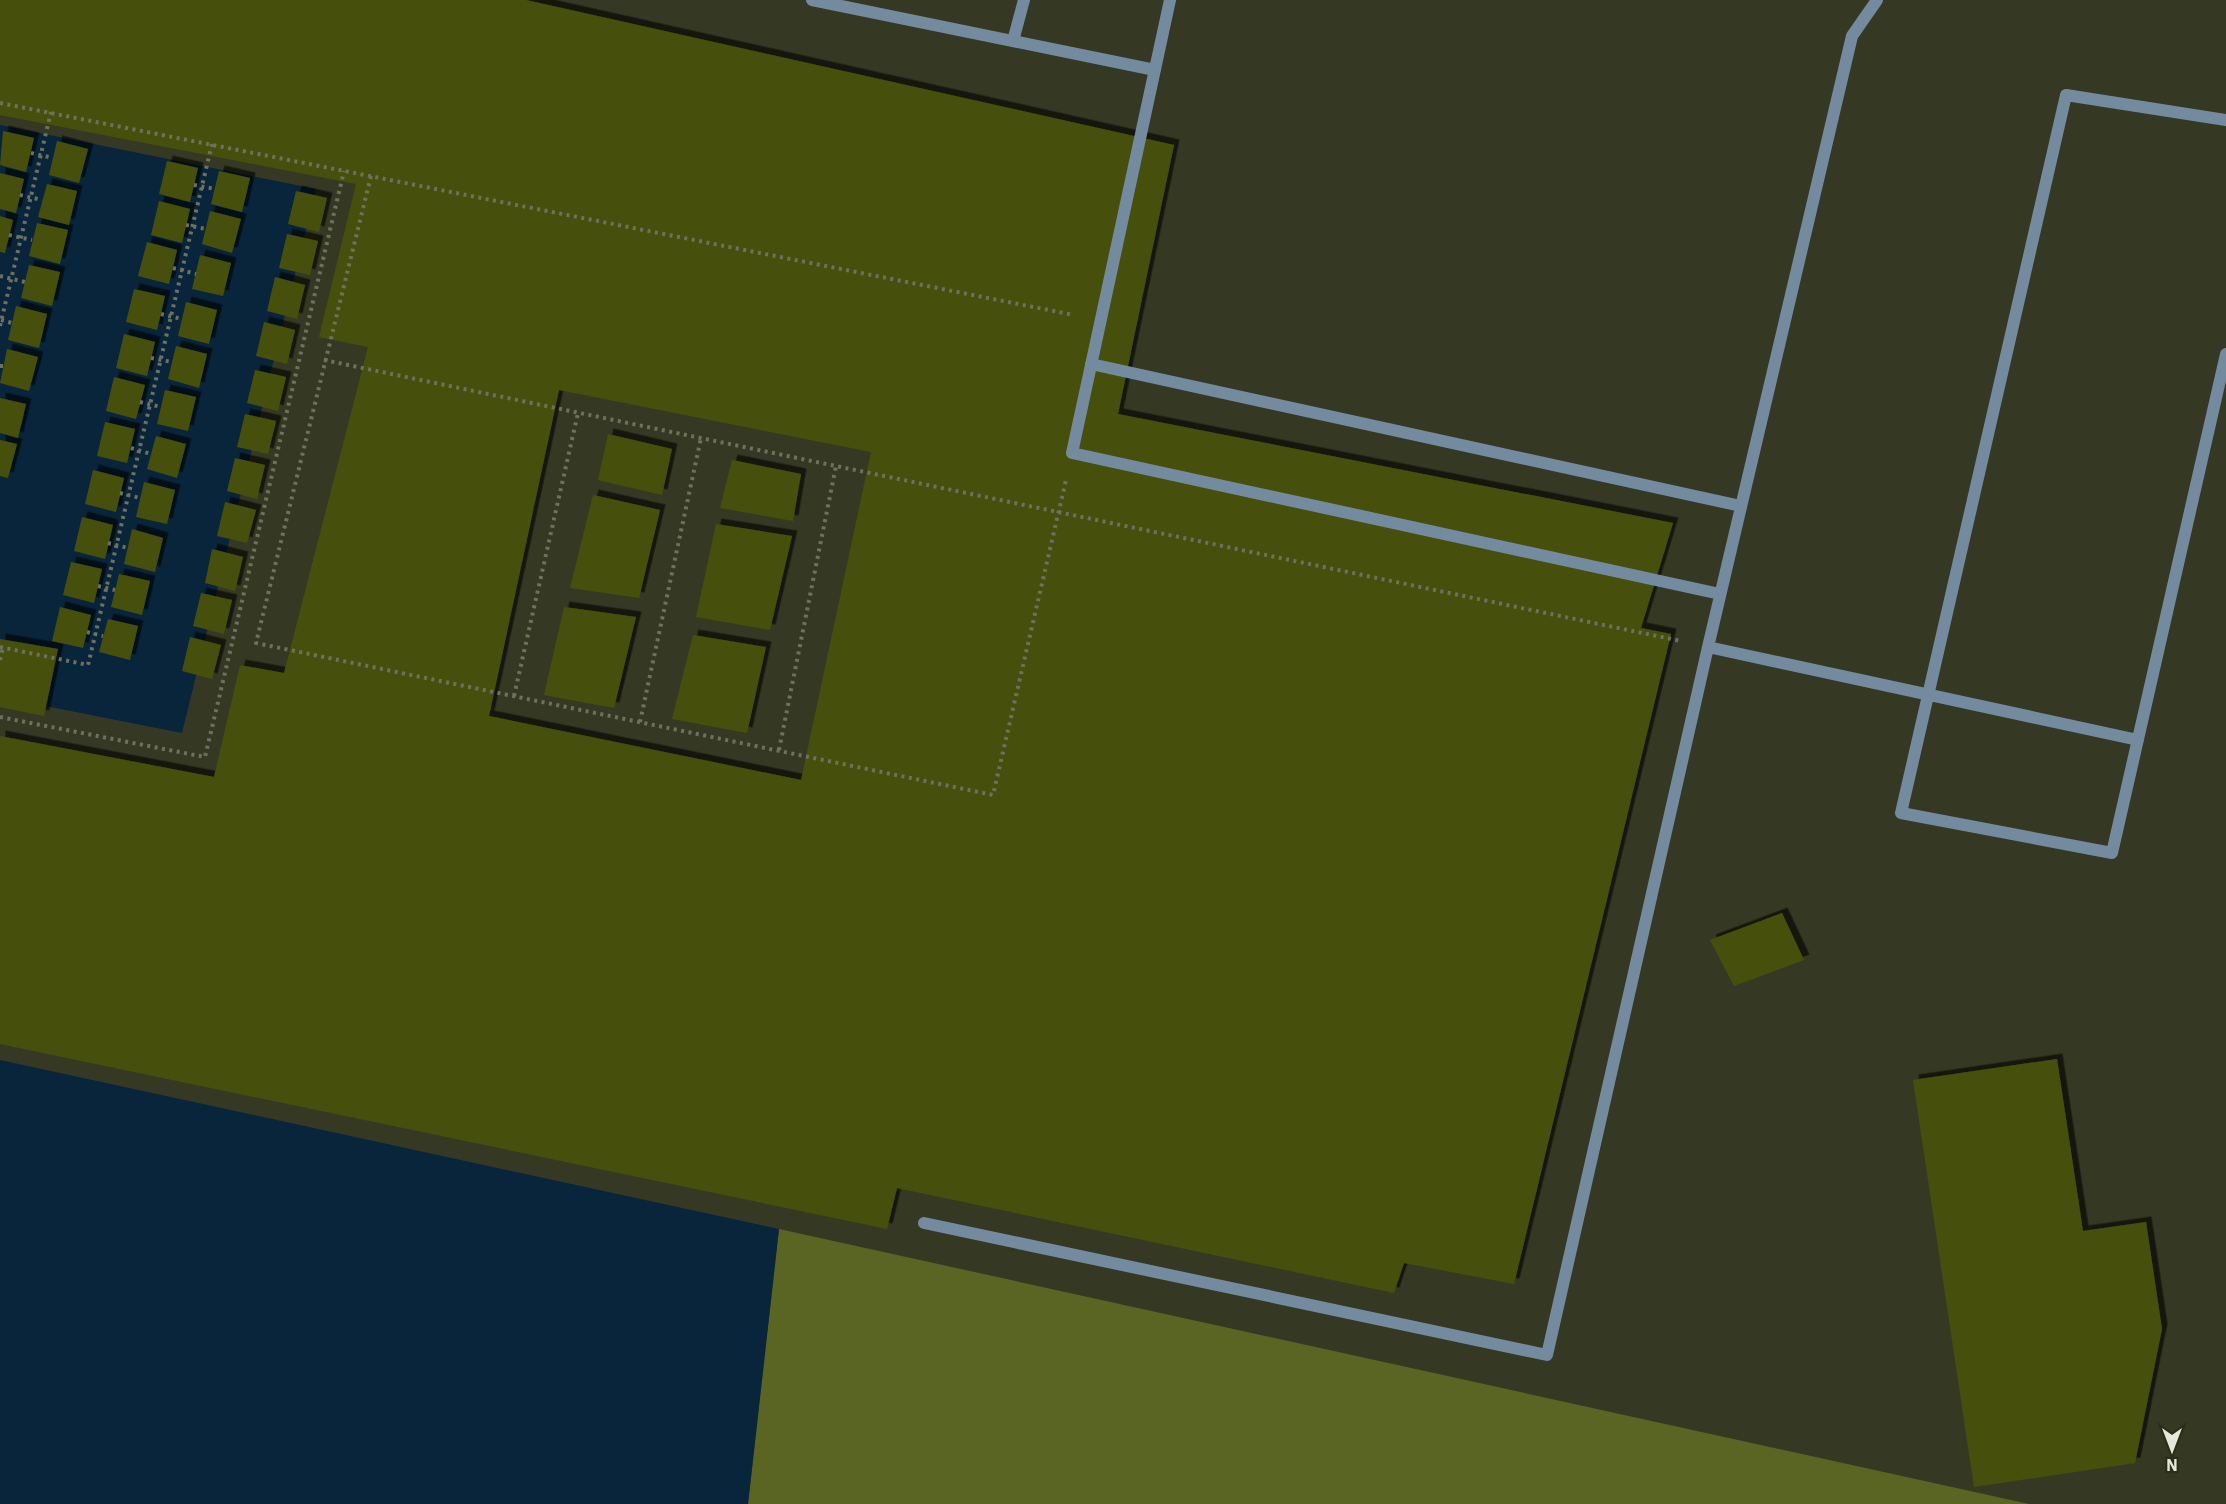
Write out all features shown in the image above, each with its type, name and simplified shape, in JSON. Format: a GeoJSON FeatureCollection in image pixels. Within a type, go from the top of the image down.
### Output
{"type":"FeatureCollection","features":[{"type":"Feature","properties":{"kind":"lane"},"geometry":{"type":"LineString","coordinates":[[812,0],[1155,70]]}},
{"type":"Feature","properties":{"kind":"lane"},"geometry":{"type":"LineString","coordinates":[[1013,41],[1024,0]]}},
{"type":"Feature","properties":{"kind":"lane"},"geometry":{"type":"LineString","coordinates":[[1170,0],[1072,453],[1720,594]]}},
{"type":"Feature","properties":{"kind":"lane"},"geometry":{"type":"LineString","coordinates":[[924,1223],[1546,1355],[1720,594],[1852,36],[1877,0]]}},
{"type":"Feature","properties":{"kind":"lane"},"geometry":{"type":"LineString","coordinates":[[2226,120],[2066,95],[1901,813],[2112,853],[2226,354]]}},
{"type":"Feature","properties":{"kind":"lane"},"geometry":{"type":"LineString","coordinates":[[1091,364],[1741,506]]}},
{"type":"Feature","properties":{"kind":"lane"},"geometry":{"type":"LineString","coordinates":[[1708,647],[2138,740]]}},
{"type":"Feature","properties":{"kind":"path"},"geometry":{"type":"LineString","coordinates":[[0,102],[1101,321]]}},
{"type":"Feature","properties":{"kind":"path"},"geometry":{"type":"LineString","coordinates":[[0,326],[51,112]]}},
{"type":"Feature","properties":{"kind":"path"},"geometry":{"type":"LineString","coordinates":[[0,660],[1,647],[88,664],[212,144]]}},
{"type":"Feature","properties":{"kind":"path"},"geometry":{"type":"LineString","coordinates":[[31,153],[53,158]]}},
{"type":"Feature","properties":{"kind":"path"},"geometry":{"type":"LineString","coordinates":[[0,717],[205,757],[344,171]]}},
{"type":"Feature","properties":{"kind":"path"},"geometry":{"type":"LineString","coordinates":[[371,176],[256,643],[993,795],[1072,453]]}},
{"type":"Feature","properties":{"kind":"path"},"geometry":{"type":"LineString","coordinates":[[194,185],[215,189]]}},
{"type":"Feature","properties":{"kind":"path"},"geometry":{"type":"LineString","coordinates":[[20,195],[42,200]]}},
{"type":"Feature","properties":{"kind":"path"},"geometry":{"type":"LineString","coordinates":[[186,225],[206,229]]}},
{"type":"Feature","properties":{"kind":"path"},"geometry":{"type":"LineString","coordinates":[[9,235],[32,240]]}},
{"type":"Feature","properties":{"kind":"path"},"geometry":{"type":"LineString","coordinates":[[173,268],[196,274]]}},
{"type":"Feature","properties":{"kind":"path"},"geometry":{"type":"LineString","coordinates":[[0,276],[25,282]]}},
{"type":"Feature","properties":{"kind":"path"},"geometry":{"type":"LineString","coordinates":[[161,314],[182,320]]}},
{"type":"Feature","properties":{"kind":"path"},"geometry":{"type":"LineString","coordinates":[[1,320],[12,323]]}},
{"type":"Feature","properties":{"kind":"path"},"geometry":{"type":"LineString","coordinates":[[151,358],[172,362]]}},
{"type":"Feature","properties":{"kind":"path"},"geometry":{"type":"LineString","coordinates":[[324,360],[1708,647]]}},
{"type":"Feature","properties":{"kind":"path"},"geometry":{"type":"LineString","coordinates":[[141,402],[161,407]]}},
{"type":"Feature","properties":{"kind":"path"},"geometry":{"type":"LineString","coordinates":[[514,696],[578,413]]}},
{"type":"Feature","properties":{"kind":"path"},"geometry":{"type":"LineString","coordinates":[[640,722],[701,438]]}},
{"type":"Feature","properties":{"kind":"path"},"geometry":{"type":"LineString","coordinates":[[131,448],[151,454]]}},
{"type":"Feature","properties":{"kind":"path"},"geometry":{"type":"LineString","coordinates":[[779,750],[836,466]]}},
{"type":"Feature","properties":{"kind":"path"},"geometry":{"type":"LineString","coordinates":[[120,493],[140,498]]}},
{"type":"Feature","properties":{"kind":"path"},"geometry":{"type":"LineString","coordinates":[[108,543],[128,548]]}},
{"type":"Feature","properties":{"kind":"path"},"geometry":{"type":"LineString","coordinates":[[98,586],[115,590]]}},
{"type":"Feature","properties":{"kind":"path"},"geometry":{"type":"LineString","coordinates":[[87,632],[104,636]]}},
{"type":"Feature","properties":{"kind":"green space"},"geometry":{"type":"Polygon","coordinates":[[[779,1229],[2029,1504],[748,1504],[779,1229]]]}},
{"type":"Feature","properties":{"kind":"water"},"geometry":{"type":"Polygon","coordinates":[[[0,125],[316,189],[182,733],[0,697],[0,125]]]}},
{"type":"Feature","properties":{"kind":"water"},"geometry":{"type":"Polygon","coordinates":[[[0,1060],[779,1229],[748,1504],[0,1504],[0,1060]]]}},
{"type":"Feature","properties":{"kind":"building"},"geometry":{"type":"Polygon","coordinates":[[[0,0],[526,0],[1174,145],[1118,414],[1673,523],[1641,628],[1671,634],[1514,1284],[1404,1263],[1394,1293],[897,1188],[887,1229],[0,1044],[0,736],[214,777],[240,665],[284,673],[368,347],[319,337],[356,184],[0,115],[0,0]],[[559,390],[489,716],[801,780],[871,452],[559,390]]]}},
{"type":"Feature","properties":{"kind":"building"},"geometry":{"type":"Polygon","coordinates":[[[3,131],[34,138],[26,172],[0,165],[3,131]]]}},
{"type":"Feature","properties":{"kind":"building"},"geometry":{"type":"Polygon","coordinates":[[[57,141],[88,149],[79,183],[49,175],[57,141]]]}},
{"type":"Feature","properties":{"kind":"building"},"geometry":{"type":"Polygon","coordinates":[[[167,161],[198,168],[190,202],[159,194],[167,161]]]}},
{"type":"Feature","properties":{"kind":"building"},"geometry":{"type":"Polygon","coordinates":[[[219,171],[250,178],[242,212],[211,204],[219,171]]]}},
{"type":"Feature","properties":{"kind":"building"},"geometry":{"type":"Polygon","coordinates":[[[0,173],[24,179],[16,213],[0,209],[0,173]]]}},
{"type":"Feature","properties":{"kind":"building"},"geometry":{"type":"Polygon","coordinates":[[[47,184],[77,191],[69,225],[38,217],[47,184]]]}},
{"type":"Feature","properties":{"kind":"building"},"geometry":{"type":"Polygon","coordinates":[[[296,191],[327,198],[319,232],[288,224],[296,191]]]}},
{"type":"Feature","properties":{"kind":"building"},"geometry":{"type":"Polygon","coordinates":[[[159,201],[190,209],[182,243],[151,235],[159,201]]]}},
{"type":"Feature","properties":{"kind":"building"},"geometry":{"type":"Polygon","coordinates":[[[210,211],[241,219],[232,253],[202,244],[210,211]]]}},
{"type":"Feature","properties":{"kind":"building"},"geometry":{"type":"Polygon","coordinates":[[[0,216],[13,220],[5,253],[0,252],[0,216]]]}},
{"type":"Feature","properties":{"kind":"building"},"geometry":{"type":"Polygon","coordinates":[[[37,223],[68,230],[60,264],[29,256],[37,223]]]}},
{"type":"Feature","properties":{"kind":"building"},"geometry":{"type":"Polygon","coordinates":[[[287,234],[318,241],[310,275],[279,268],[287,234]]]}},
{"type":"Feature","properties":{"kind":"building"},"geometry":{"type":"Polygon","coordinates":[[[147,242],[177,250],[169,284],[138,276],[147,242]]]}},
{"type":"Feature","properties":{"kind":"building"},"geometry":{"type":"Polygon","coordinates":[[[200,255],[231,263],[223,296],[192,289],[200,255]]]}},
{"type":"Feature","properties":{"kind":"building"},"geometry":{"type":"Polygon","coordinates":[[[29,265],[60,272],[52,306],[21,298],[29,265]]]}},
{"type":"Feature","properties":{"kind":"building"},"geometry":{"type":"Polygon","coordinates":[[[275,277],[305,285],[297,319],[267,311],[275,277]]]}},
{"type":"Feature","properties":{"kind":"building"},"geometry":{"type":"Polygon","coordinates":[[[134,289],[165,296],[157,330],[126,322],[134,289]]]}},
{"type":"Feature","properties":{"kind":"building"},"geometry":{"type":"Polygon","coordinates":[[[186,302],[217,310],[209,344],[178,336],[186,302]]]}},
{"type":"Feature","properties":{"kind":"building"},"geometry":{"type":"Polygon","coordinates":[[[16,306],[47,314],[39,348],[8,340],[16,306]]]}},
{"type":"Feature","properties":{"kind":"building"},"geometry":{"type":"Polygon","coordinates":[[[264,322],[295,330],[287,364],[256,356],[264,322]]]}},
{"type":"Feature","properties":{"kind":"building"},"geometry":{"type":"Polygon","coordinates":[[[124,334],[155,342],[147,376],[116,368],[124,334]]]}},
{"type":"Feature","properties":{"kind":"building"},"geometry":{"type":"Polygon","coordinates":[[[176,346],[207,354],[199,388],[168,379],[176,346]]]}},
{"type":"Feature","properties":{"kind":"building"},"geometry":{"type":"Polygon","coordinates":[[[7,349],[38,357],[29,391],[0,383],[7,349]]]}},
{"type":"Feature","properties":{"kind":"building"},"geometry":{"type":"Polygon","coordinates":[[[255,370],[286,377],[278,411],[247,403],[255,370]]]}},
{"type":"Feature","properties":{"kind":"building"},"geometry":{"type":"Polygon","coordinates":[[[114,377],[145,385],[136,419],[106,411],[114,377]]]}},
{"type":"Feature","properties":{"kind":"building"},"geometry":{"type":"Polygon","coordinates":[[[165,390],[196,397],[188,431],[157,424],[165,390]]]}},
{"type":"Feature","properties":{"kind":"building"},"geometry":{"type":"Polygon","coordinates":[[[0,398],[26,404],[18,438],[0,433],[0,398]]]}},
{"type":"Feature","properties":{"kind":"building"},"geometry":{"type":"Polygon","coordinates":[[[245,414],[276,421],[268,454],[237,447],[245,414]]]}},
{"type":"Feature","properties":{"kind":"building"},"geometry":{"type":"Polygon","coordinates":[[[105,422],[135,429],[127,463],[97,456],[105,422]]]}},
{"type":"Feature","properties":{"kind":"building"},"geometry":{"type":"Polygon","coordinates":[[[608,434],[672,449],[662,495],[598,480],[608,434]]]}},
{"type":"Feature","properties":{"kind":"building"},"geometry":{"type":"Polygon","coordinates":[[[156,436],[186,444],[177,478],[147,469],[156,436]]]}},
{"type":"Feature","properties":{"kind":"building"},"geometry":{"type":"Polygon","coordinates":[[[0,440],[17,444],[8,478],[0,476],[0,440]]]}},
{"type":"Feature","properties":{"kind":"building"},"geometry":{"type":"Polygon","coordinates":[[[235,458],[265,465],[257,499],[227,491],[235,458]]]}},
{"type":"Feature","properties":{"kind":"building"},"geometry":{"type":"Polygon","coordinates":[[[732,460],[801,474],[793,521],[720,508],[732,460]]]}},
{"type":"Feature","properties":{"kind":"building"},"geometry":{"type":"Polygon","coordinates":[[[93,470],[124,478],[116,512],[85,504],[93,470]]]}},
{"type":"Feature","properties":{"kind":"building"},"geometry":{"type":"Polygon","coordinates":[[[144,482],[175,490],[167,524],[136,517],[144,482]]]}},
{"type":"Feature","properties":{"kind":"building"},"geometry":{"type":"Polygon","coordinates":[[[593,495],[660,510],[639,598],[570,588],[593,495]]]}},
{"type":"Feature","properties":{"kind":"building"},"geometry":{"type":"Polygon","coordinates":[[[225,502],[256,510],[247,543],[217,536],[225,502]]]}},
{"type":"Feature","properties":{"kind":"building"},"geometry":{"type":"Polygon","coordinates":[[[82,517],[113,525],[105,559],[74,551],[82,517]]]}},
{"type":"Feature","properties":{"kind":"building"},"geometry":{"type":"Polygon","coordinates":[[[716,524],[792,536],[770,630],[696,617],[716,524]]]}},
{"type":"Feature","properties":{"kind":"building"},"geometry":{"type":"Polygon","coordinates":[[[132,529],[163,538],[155,572],[124,564],[132,529]]]}},
{"type":"Feature","properties":{"kind":"building"},"geometry":{"type":"Polygon","coordinates":[[[212,549],[243,557],[235,591],[205,583],[212,549]]]}},
{"type":"Feature","properties":{"kind":"building"},"geometry":{"type":"Polygon","coordinates":[[[71,562],[102,569],[94,603],[63,595],[71,562]]]}},
{"type":"Feature","properties":{"kind":"building"},"geometry":{"type":"Polygon","coordinates":[[[119,574],[150,581],[142,615],[111,607],[119,574]]]}},
{"type":"Feature","properties":{"kind":"building"},"geometry":{"type":"Polygon","coordinates":[[[201,593],[232,600],[224,634],[193,626],[201,593]]]}},
{"type":"Feature","properties":{"kind":"building"},"geometry":{"type":"Polygon","coordinates":[[[60,607],[91,615],[83,648],[52,641],[60,607]]]}},
{"type":"Feature","properties":{"kind":"building"},"geometry":{"type":"Polygon","coordinates":[[[564,607],[636,617],[614,708],[544,695],[564,607]]]}},
{"type":"Feature","properties":{"kind":"building"},"geometry":{"type":"Polygon","coordinates":[[[108,619],[138,626],[130,660],[99,652],[108,619]]]}},
{"type":"Feature","properties":{"kind":"building"},"geometry":{"type":"Polygon","coordinates":[[[693,635],[766,647],[747,733],[672,719],[693,635]]]}},
{"type":"Feature","properties":{"kind":"building"},"geometry":{"type":"Polygon","coordinates":[[[190,637],[221,645],[212,679],[182,671],[190,637]]]}},
{"type":"Feature","properties":{"kind":"building"},"geometry":{"type":"Polygon","coordinates":[[[0,639],[58,649],[44,716],[0,707],[0,639]]]}},
{"type":"Feature","properties":{"kind":"building"},"geometry":{"type":"Polygon","coordinates":[[[1782,913],[1804,960],[1734,986],[1710,940],[1782,913]]]}},
{"type":"Feature","properties":{"kind":"building"},"geometry":{"type":"Polygon","coordinates":[[[2057,1059],[2083,1231],[2146,1222],[2162,1329],[2135,1463],[1974,1487],[1913,1080],[2057,1059]]]}}]}
